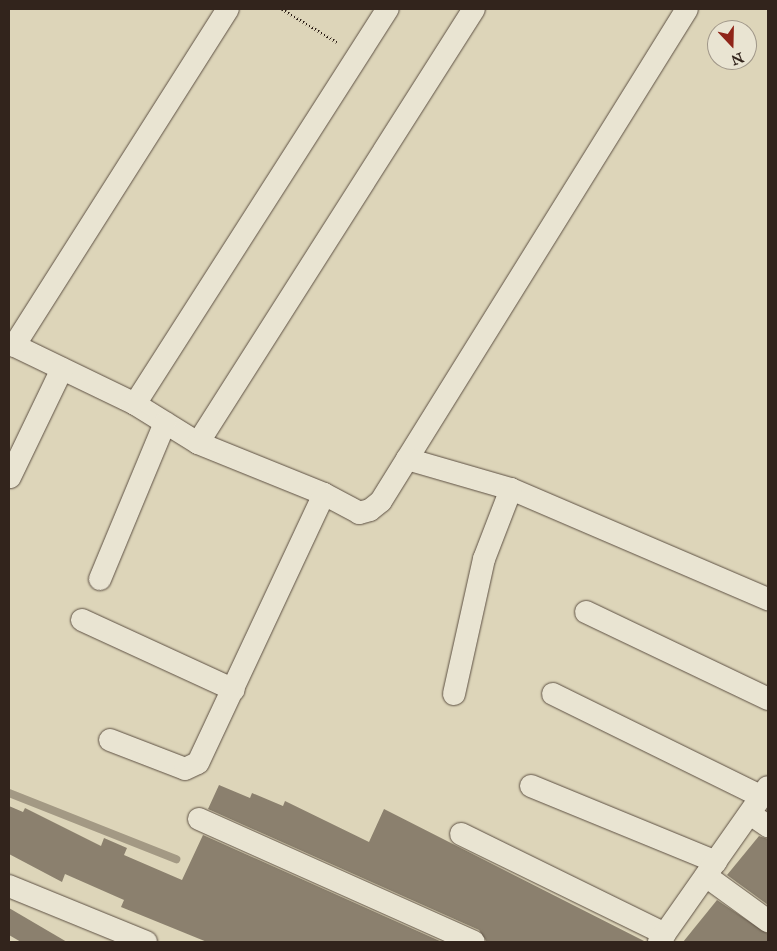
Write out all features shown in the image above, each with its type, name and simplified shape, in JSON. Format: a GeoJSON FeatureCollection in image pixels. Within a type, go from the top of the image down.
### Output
{"type":"FeatureCollection","features":[{"type":"Feature","properties":{"kind":"street"},"geometry":{"type":"LineString","coordinates":[[228,9],[12,344],[135,404],[198,443],[324,494],[359,513],[370,510],[381,501],[687,9]]}},
{"type":"Feature","properties":{"kind":"street"},"geometry":{"type":"LineString","coordinates":[[135,404],[388,9]]}},
{"type":"Feature","properties":{"kind":"street"},"geometry":{"type":"LineString","coordinates":[[198,443],[474,9]]}},
{"type":"Feature","properties":{"kind":"street"},"geometry":{"type":"LineString","coordinates":[[10,477],[62,369]]}},
{"type":"Feature","properties":{"kind":"street"},"geometry":{"type":"LineString","coordinates":[[100,579],[165,423]]}},
{"type":"Feature","properties":{"kind":"street"},"geometry":{"type":"LineString","coordinates":[[407,458],[511,489],[768,599]]}},
{"type":"Feature","properties":{"kind":"street"},"geometry":{"type":"LineString","coordinates":[[454,694],[484,559],[511,489]]}},
{"type":"Feature","properties":{"kind":"street"},"geometry":{"type":"LineString","coordinates":[[110,740],[185,769],[194,766],[234,690],[324,494]]}},
{"type":"Feature","properties":{"kind":"street"},"geometry":{"type":"LineString","coordinates":[[586,612],[768,698]]}},
{"type":"Feature","properties":{"kind":"street"},"geometry":{"type":"LineString","coordinates":[[82,620],[234,690]]}},
{"type":"Feature","properties":{"kind":"street"},"geometry":{"type":"LineString","coordinates":[[553,694],[760,799],[768,826]]}},
{"type":"Feature","properties":{"kind":"street"},"geometry":{"type":"LineString","coordinates":[[531,786],[711,869],[768,921]]}},
{"type":"Feature","properties":{"kind":"street"},"geometry":{"type":"LineString","coordinates":[[461,834],[662,938],[760,799]]}},
{"type":"Feature","properties":{"kind":"street"},"geometry":{"type":"LineString","coordinates":[[200,819],[474,942]]}},
{"type":"Feature","properties":{"kind":"street"},"geometry":{"type":"LineString","coordinates":[[9,886],[120,937],[146,942]]}},
{"type":"Feature","properties":{"kind":"path"},"geometry":{"type":"LineString","coordinates":[[282,9],[330,37]]}},
{"type":"Feature","properties":{"kind":"building"},"geometry":{"type":"Polygon","coordinates":[[[219,785],[250,798],[252,793],[283,806],[285,801],[369,842],[384,809],[646,942],[487,942],[479,930],[208,809],[219,785]]]}},
{"type":"Feature","properties":{"kind":"building"},"geometry":{"type":"Polygon","coordinates":[[[9,806],[23,812],[25,808],[101,846],[104,838],[127,848],[124,855],[182,880],[203,835],[442,942],[207,942],[121,907],[124,900],[65,874],[62,882],[9,854],[9,806]]]}},
{"type":"Feature","properties":{"kind":"building"},"geometry":{"type":"Polygon","coordinates":[[[759,836],[768,839],[768,905],[727,875],[759,836]]]}},
{"type":"Feature","properties":{"kind":"building"},"geometry":{"type":"Polygon","coordinates":[[[717,900],[768,934],[768,942],[683,942],[717,900]]]}},
{"type":"Feature","properties":{"kind":"building"},"geometry":{"type":"Polygon","coordinates":[[[9,908],[67,942],[21,942],[9,935],[9,908]]]}},
{"type":"Feature","properties":{"kind":"waterway"},"geometry":{"type":"LineString","coordinates":[[9,793],[176,859]]}}]}
